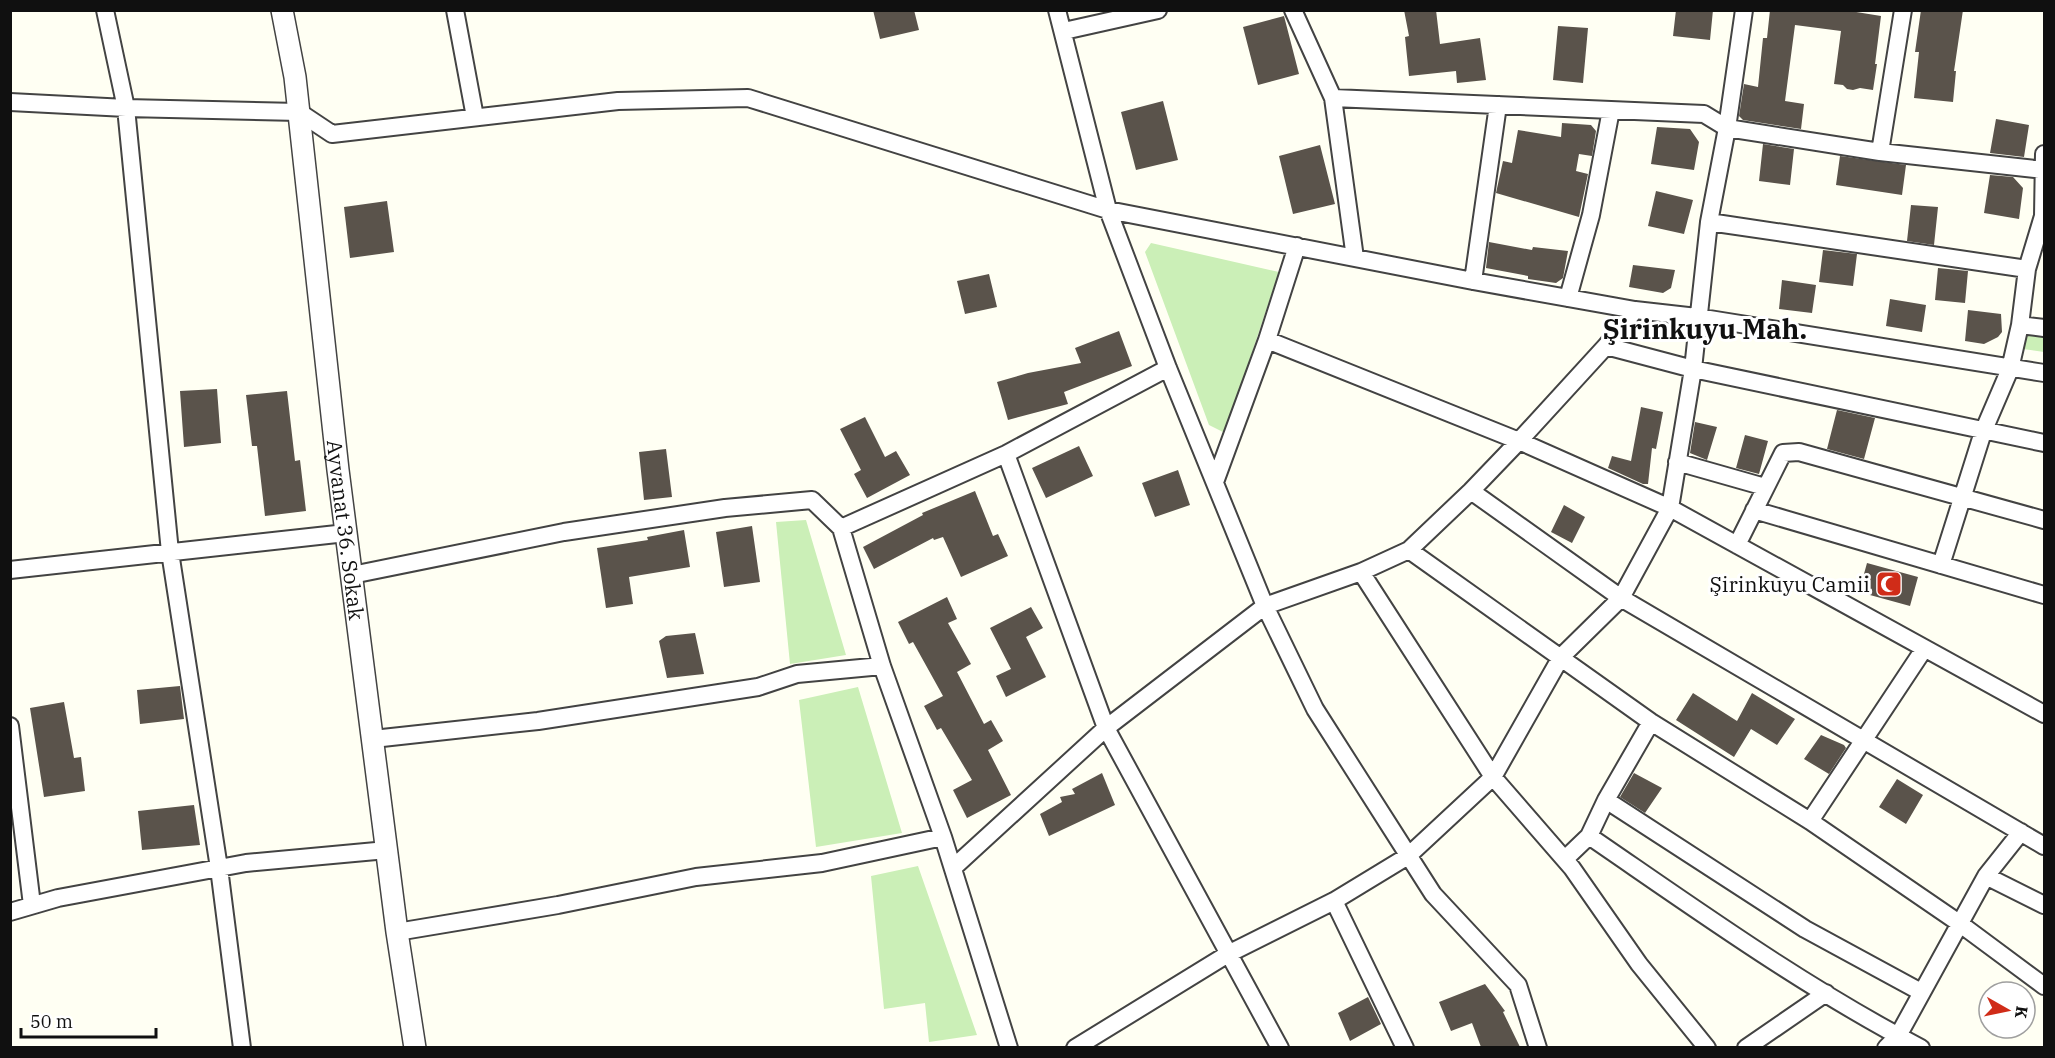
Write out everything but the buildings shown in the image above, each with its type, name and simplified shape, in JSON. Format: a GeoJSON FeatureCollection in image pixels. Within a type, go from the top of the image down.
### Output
{"type":"FeatureCollection","features":[{"type":"Feature","properties":{"kind":"street"},"geometry":{"type":"LineString","coordinates":[[105,10],[126,108],[170,552],[219,868],[242,1047]]}},
{"type":"Feature","properties":{"kind":"street","name":"Ayvanat 36. Sokak"},"geometry":{"type":"LineString","coordinates":[[282,10],[295,77],[346,533],[397,932],[415,1047]]}},
{"type":"Feature","properties":{"kind":"street"},"geometry":{"type":"LineString","coordinates":[[455,10],[475,117]]}},
{"type":"Feature","properties":{"kind":"street"},"geometry":{"type":"LineString","coordinates":[[1057,10],[1108,210],[1168,368],[1265,606],[1315,709],[1433,894],[1518,985],[1538,1047]]}},
{"type":"Feature","properties":{"kind":"street"},"geometry":{"type":"LineString","coordinates":[[1064,31],[1158,10]]}},
{"type":"Feature","properties":{"kind":"street"},"geometry":{"type":"LineString","coordinates":[[1293,10],[1333,98],[1355,258]]}},
{"type":"Feature","properties":{"kind":"street"},"geometry":{"type":"LineString","coordinates":[[1075,1047],[1228,954],[1334,901],[1408,856],[1493,777],[1561,657],[1621,598],[1670,508],[1693,369],[1709,222],[1727,128],[1744,10]]}},
{"type":"Feature","properties":{"kind":"street"},"geometry":{"type":"LineString","coordinates":[[1880,152],[1903,10]]}},
{"type":"Feature","properties":{"kind":"street"},"geometry":{"type":"LineString","coordinates":[[10,102],[126,108],[299,112],[332,134],[618,101],[748,98],[1108,210],[1568,298],[2044,373]]}},
{"type":"Feature","properties":{"kind":"street"},"geometry":{"type":"LineString","coordinates":[[1333,98],[1704,114],[1727,128],[1880,152],[2044,162],[2044,216],[2027,269],[2020,325],[2010,369],[1983,432],[1941,565]]}},
{"type":"Feature","properties":{"kind":"street"},"geometry":{"type":"LineString","coordinates":[[1473,281],[1498,105]]}},
{"type":"Feature","properties":{"kind":"street"},"geometry":{"type":"LineString","coordinates":[[1568,298],[1591,215],[1611,110]]}},
{"type":"Feature","properties":{"kind":"street"},"geometry":{"type":"LineString","coordinates":[[1709,222],[2027,269]]}},
{"type":"Feature","properties":{"kind":"street"},"geometry":{"type":"LineString","coordinates":[[1215,482],[1267,340],[1297,246]]}},
{"type":"Feature","properties":{"kind":"street"},"geometry":{"type":"LineString","coordinates":[[953,868],[1106,728],[1265,606],[1361,572],[1409,550],[1519,441],[1606,346],[1635,309]]}},
{"type":"Feature","properties":{"kind":"street"},"geometry":{"type":"LineString","coordinates":[[2020,325],[2044,328]]}},
{"type":"Feature","properties":{"kind":"street"},"geometry":{"type":"LineString","coordinates":[[1267,340],[1519,441],[1670,508],[2044,714]]}},
{"type":"Feature","properties":{"kind":"street"},"geometry":{"type":"LineString","coordinates":[[1606,346],[1693,369],[1983,432],[2044,443]]}},
{"type":"Feature","properties":{"kind":"street"},"geometry":{"type":"LineString","coordinates":[[841,528],[1006,454],[1168,368]]}},
{"type":"Feature","properties":{"kind":"street"},"geometry":{"type":"LineString","coordinates":[[1737,545],[1783,453],[1798,452],[2044,520]]}},
{"type":"Feature","properties":{"kind":"street"},"geometry":{"type":"LineString","coordinates":[[1006,454],[1106,728],[1280,1047]]}},
{"type":"Feature","properties":{"kind":"street"},"geometry":{"type":"LineString","coordinates":[[1677,462],[1765,487]]}},
{"type":"Feature","properties":{"kind":"street"},"geometry":{"type":"LineString","coordinates":[[1471,491],[1621,598],[2044,846]]}},
{"type":"Feature","properties":{"kind":"street"},"geometry":{"type":"LineString","coordinates":[[352,575],[564,532],[725,508],[812,500],[841,528],[882,666],[943,837],[1009,1047]]}},
{"type":"Feature","properties":{"kind":"street"},"geometry":{"type":"LineString","coordinates":[[1754,510],[2044,595]]}},
{"type":"Feature","properties":{"kind":"street"},"geometry":{"type":"LineString","coordinates":[[10,570],[346,533]]}},
{"type":"Feature","properties":{"kind":"street"},"geometry":{"type":"LineString","coordinates":[[1409,550],[1651,722],[1810,821],[1959,923],[2044,986]]}},
{"type":"Feature","properties":{"kind":"street"},"geometry":{"type":"LineString","coordinates":[[1361,572],[1493,777],[1564,859],[1640,964],[1707,1047]]}},
{"type":"Feature","properties":{"kind":"street"},"geometry":{"type":"LineString","coordinates":[[1810,821],[1866,740],[1924,649]]}},
{"type":"Feature","properties":{"kind":"street"},"geometry":{"type":"LineString","coordinates":[[373,739],[538,722],[758,687],[797,674],[882,666]]}},
{"type":"Feature","properties":{"kind":"street"},"geometry":{"type":"LineString","coordinates":[[1564,859],[1589,836],[1606,800],[1651,722]]}},
{"type":"Feature","properties":{"kind":"street"},"geometry":{"type":"LineString","coordinates":[[10,726],[32,905]]}},
{"type":"Feature","properties":{"kind":"street"},"geometry":{"type":"LineString","coordinates":[[1606,800],[1805,929],[1921,992]]}},
{"type":"Feature","properties":{"kind":"street"},"geometry":{"type":"LineString","coordinates":[[1892,1042],[1986,876],[2021,832]]}},
{"type":"Feature","properties":{"kind":"street"},"geometry":{"type":"LineString","coordinates":[[1589,836],[1745,943],[1826,993],[1892,1042],[1921,1047]]}},
{"type":"Feature","properties":{"kind":"street"},"geometry":{"type":"LineString","coordinates":[[397,932],[558,905],[696,878],[822,863],[943,837]]}},
{"type":"Feature","properties":{"kind":"street"},"geometry":{"type":"LineString","coordinates":[[10,912],[58,898],[246,863],[387,850]]}},
{"type":"Feature","properties":{"kind":"street"},"geometry":{"type":"LineString","coordinates":[[1986,876],[2044,905]]}},
{"type":"Feature","properties":{"kind":"street"},"geometry":{"type":"LineString","coordinates":[[1334,901],[1404,1047]]}},
{"type":"Feature","properties":{"kind":"street"},"geometry":{"type":"LineString","coordinates":[[1746,1047],[1826,993]]}},
{"type":"Feature","properties":{"kind":"green space"},"geometry":{"type":"Polygon","coordinates":[[[1151,243],[1279,272],[1225,433],[1209,425],[1145,252],[1151,243]]]}},
{"type":"Feature","properties":{"kind":"green space"},"geometry":{"type":"Polygon","coordinates":[[[2028,334],[2044,336],[2044,352],[2023,349],[2028,334]]]}},
{"type":"Feature","properties":{"kind":"green space"},"geometry":{"type":"Polygon","coordinates":[[[806,520],[846,655],[790,664],[776,522],[806,520]]]}},
{"type":"Feature","properties":{"kind":"green space"},"geometry":{"type":"Polygon","coordinates":[[[858,687],[902,833],[816,847],[799,700],[858,687]]]}},
{"type":"Feature","properties":{"kind":"green space"},"geometry":{"type":"Polygon","coordinates":[[[918,866],[977,1035],[929,1042],[925,1003],[884,1009],[871,876],[918,866]]]}},
{"type":"Feature","properties":{"kind":"place","name":"Şirinkuyu Camii"},"geometry":{"type":"Point","coordinates":[1889,584]}},
{"type":"Feature","properties":{"kind":"district","name":"Şirinkuyu Mah."},"geometry":{"type":"Point","coordinates":[1705,328]}}]}
